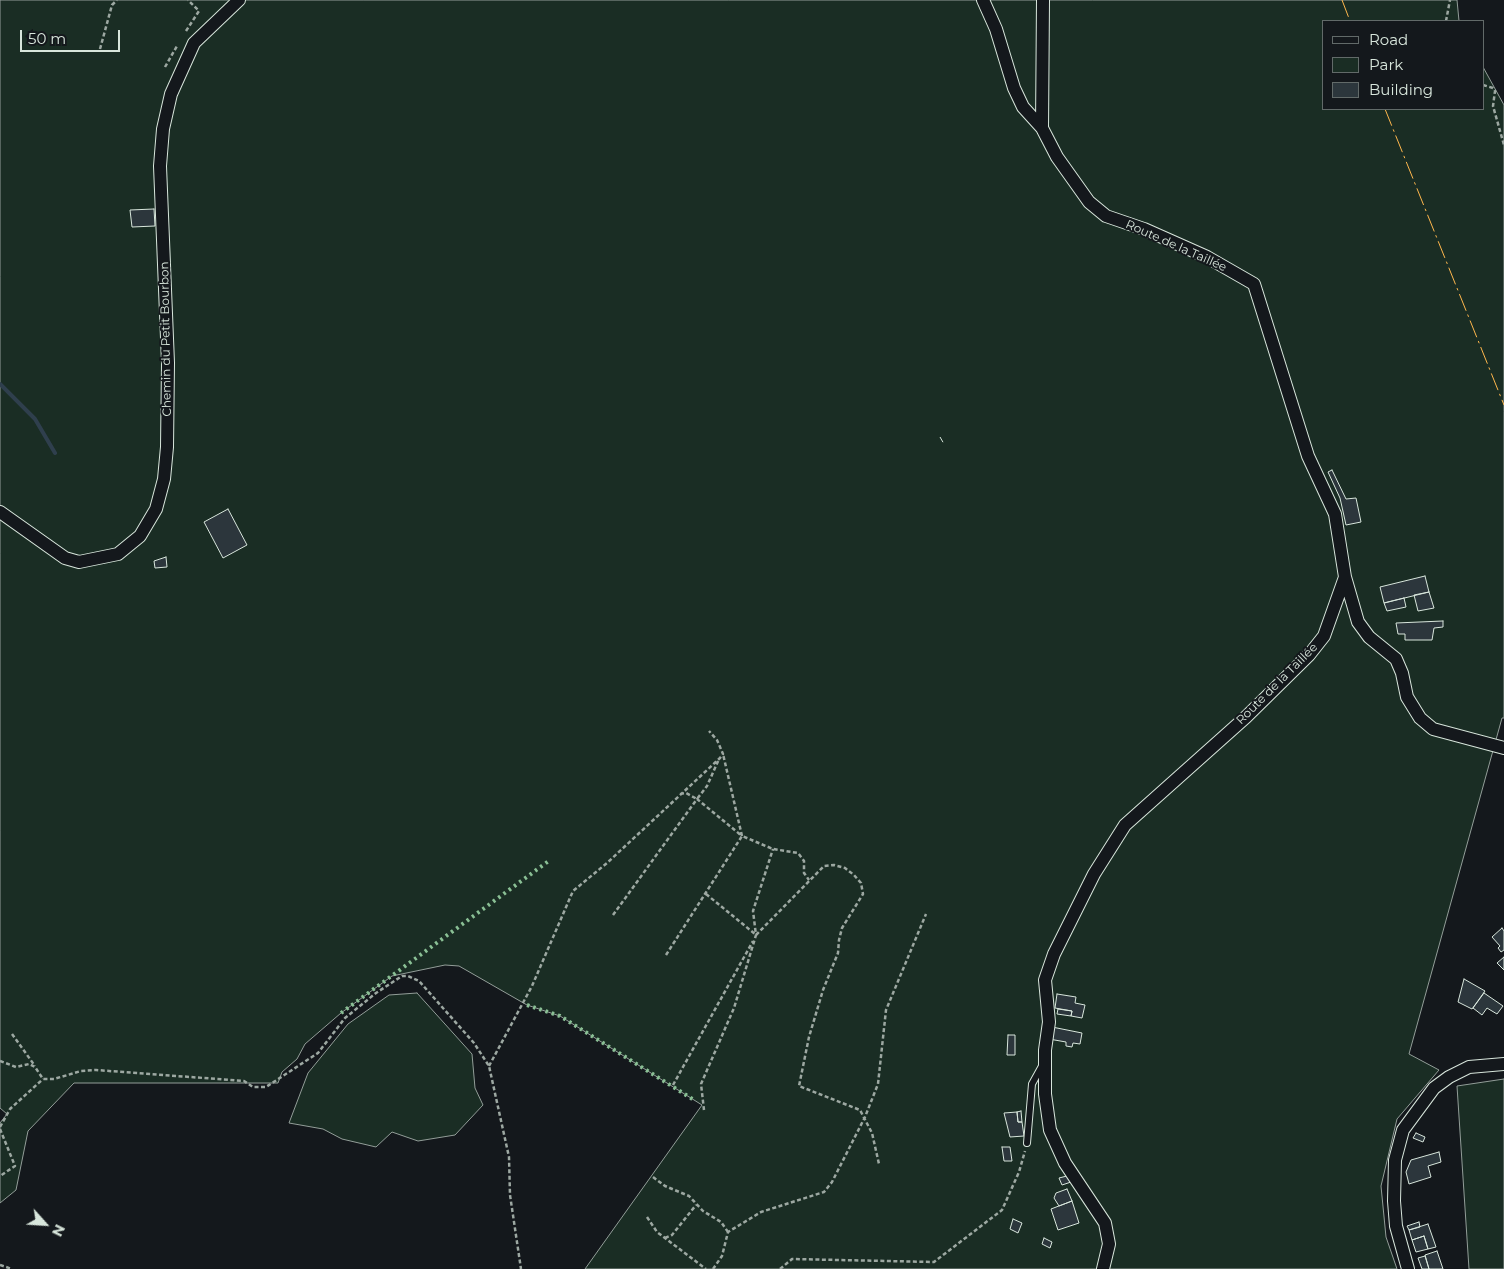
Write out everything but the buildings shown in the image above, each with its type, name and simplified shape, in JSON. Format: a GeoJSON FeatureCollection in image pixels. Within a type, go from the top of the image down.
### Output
{"type":"FeatureCollection","features":[{"type":"Feature","properties":{"kind":"street","name":"Chemin du Petit Bourbon"},"geometry":{"type":"LineString","coordinates":[[0,512],[65,558],[79,562],[118,554],[140,536],[156,509],[164,479],[167,447],[168,363],[160,166],[163,130],[171,94],[194,44],[239,0]]}},
{"type":"Feature","properties":{"kind":"street"},"geometry":{"type":"LineString","coordinates":[[983,0],[996,29],[1014,88],[1023,107],[1042,128]]}},
{"type":"Feature","properties":{"kind":"street","name":"Route de la Taillée"},"geometry":{"type":"LineString","coordinates":[[1043,0],[1042,128],[1057,157],[1084,194],[1106,216],[1144,229],[1208,257],[1254,284],[1308,456],[1335,514],[1345,577],[1324,636],[1309,656],[1246,717],[1125,825],[1090,882],[1054,954],[1045,980],[1049,1022],[1045,1060],[1045,1094],[1050,1130],[1066,1163],[1105,1224],[1109,1244],[1103,1269]]}},
{"type":"Feature","properties":{"kind":"street"},"geometry":{"type":"LineString","coordinates":[[1345,577],[1358,622],[1369,637],[1396,659],[1402,673],[1407,697],[1420,718],[1433,729],[1504,748]]}},
{"type":"Feature","properties":{"kind":"street"},"geometry":{"type":"LineString","coordinates":[[1408,1269],[1396,1226],[1394,1202],[1395,1160],[1403,1130],[1434,1088],[1449,1077],[1470,1067],[1504,1064]]}},
{"type":"Feature","properties":{"kind":"lane"},"geometry":{"type":"LineString","coordinates":[[1027,1143],[1032,1084],[1045,1060]]}},
{"type":"Feature","properties":{"kind":"path"},"geometry":{"type":"LineString","coordinates":[[100,50],[112,5],[117,0]]}},
{"type":"Feature","properties":{"kind":"path"},"geometry":{"type":"LineString","coordinates":[[184,35],[199,11],[188,0]]}},
{"type":"Feature","properties":{"kind":"path"},"geometry":{"type":"LineString","coordinates":[[1446,20],[1450,0]]}},
{"type":"Feature","properties":{"kind":"path"},"geometry":{"type":"LineString","coordinates":[[165,67],[179,43]]}},
{"type":"Feature","properties":{"kind":"path"},"geometry":{"type":"LineString","coordinates":[[1484,85],[1494,88],[1493,106],[1504,145]]}},
{"type":"Feature","properties":{"kind":"path"},"geometry":{"type":"LineString","coordinates":[[666,956],[742,836],[723,754],[717,740],[709,732]]}},
{"type":"Feature","properties":{"kind":"path"},"geometry":{"type":"LineString","coordinates":[[489,1066],[532,986],[574,891],[607,864],[723,754]]}},
{"type":"Feature","properties":{"kind":"path"},"geometry":{"type":"LineString","coordinates":[[613,915],[707,786],[720,758]]}},
{"type":"Feature","properties":{"kind":"path"},"geometry":{"type":"LineString","coordinates":[[679,794],[686,794],[698,799],[742,836],[773,849],[798,853],[804,861],[804,873],[809,880]]}},
{"type":"Feature","properties":{"kind":"path"},"geometry":{"type":"LineString","coordinates":[[704,1110],[701,1084],[734,1008],[756,935],[754,911],[773,849]]}},
{"type":"Feature","properties":{"kind":"path"},"geometry":{"type":"LineString","coordinates":[[673,1085],[756,935],[824,866],[834,865],[854,875],[861,883],[863,894],[842,928],[838,953],[823,990],[809,1037],[799,1086],[860,1110],[872,1133],[879,1164]]}},
{"type":"Feature","properties":{"kind":"path"},"geometry":{"type":"LineString","coordinates":[[706,894],[756,935]]}},
{"type":"Feature","properties":{"kind":"path"},"geometry":{"type":"LineString","coordinates":[[713,1269],[722,1256],[728,1232],[761,1212],[824,1192],[832,1182],[865,1117],[878,1084],[886,1010],[926,914]]}},
{"type":"Feature","properties":{"kind":"path"},"geometry":{"type":"LineString","coordinates":[[0,1176],[15,1166],[0,1128],[10,1109],[43,1079],[54,1079],[81,1070],[96,1070],[244,1081],[253,1086],[266,1087],[318,1053],[344,1018],[402,976],[419,981],[474,1043],[489,1066],[509,1157],[510,1195],[521,1269]]}},
{"type":"Feature","properties":{"kind":"path"},"geometry":{"type":"LineString","coordinates":[[12,1034],[43,1079]]}},
{"type":"Feature","properties":{"kind":"path"},"geometry":{"type":"LineString","coordinates":[[0,1061],[16,1067],[29,1064],[35,1066]]}},
{"type":"Feature","properties":{"kind":"path"},"geometry":{"type":"LineString","coordinates":[[780,1269],[792,1259],[934,1262],[1002,1210],[1019,1172],[1027,1143]]}},
{"type":"Feature","properties":{"kind":"path"},"geometry":{"type":"LineString","coordinates":[[652,1177],[665,1186],[682,1191],[696,1205],[721,1222],[728,1232]]}},
{"type":"Feature","properties":{"kind":"path"},"geometry":{"type":"LineString","coordinates":[[665,1238],[672,1235],[696,1205]]}},
{"type":"Feature","properties":{"kind":"path"},"geometry":{"type":"LineString","coordinates":[[647,1217],[657,1232],[706,1269]]}},
{"type":"Feature","properties":{"kind":"path"},"geometry":{"type":"LineString","coordinates":[[0,1265],[12,1269]]}},
{"type":"Feature","properties":{"kind":"green space"},"geometry":{"type":"Polygon","coordinates":[[[0,0],[1457,0],[1459,20],[1322,20],[1322,110],[1484,110],[1484,69],[1504,105],[1504,718],[1502,718],[1409,1054],[1439,1070],[1397,1119],[1381,1186],[1386,1237],[1397,1269],[585,1269],[702,1105],[560,1016],[527,1005],[459,966],[445,965],[392,976],[341,1013],[305,1044],[297,1059],[282,1072],[278,1083],[74,1083],[28,1131],[16,1190],[0,1203],[0,1123],[7,1114],[0,1108],[0,0]]]}},
{"type":"Feature","properties":{"kind":"green space"},"geometry":{"type":"Polygon","coordinates":[[[417,993],[472,1054],[475,1088],[483,1105],[455,1135],[418,1141],[392,1132],[376,1147],[342,1139],[323,1129],[289,1123],[308,1073],[348,1024],[389,995],[417,993]]]}},
{"type":"Feature","properties":{"kind":"green space"},"geometry":{"type":"Polygon","coordinates":[[[1504,1079],[1504,1269],[1469,1269],[1457,1086],[1504,1079]]]}},
{"type":"Feature","properties":{"kind":"waterway"},"geometry":{"type":"LineString","coordinates":[[0,384],[35,419],[55,453]]}},
{"type":"Feature","properties":{"kind":"hedge"},"geometry":{"type":"LineString","coordinates":[[341,1013],[550,860]]}},
{"type":"Feature","properties":{"kind":"hedge"},"geometry":{"type":"LineString","coordinates":[[527,1005],[560,1016],[694,1100]]}},
{"type":"Feature","properties":{"kind":"fence"},"geometry":{"type":"LineString","coordinates":[[940,437],[944,444]]}},
{"type":"Feature","properties":{"kind":"power"},"geometry":{"type":"LineString","coordinates":[[1342,0],[1350,20]]}},
{"type":"Feature","properties":{"kind":"power"},"geometry":{"type":"LineString","coordinates":[[1385,110],[1504,405]]}}]}
